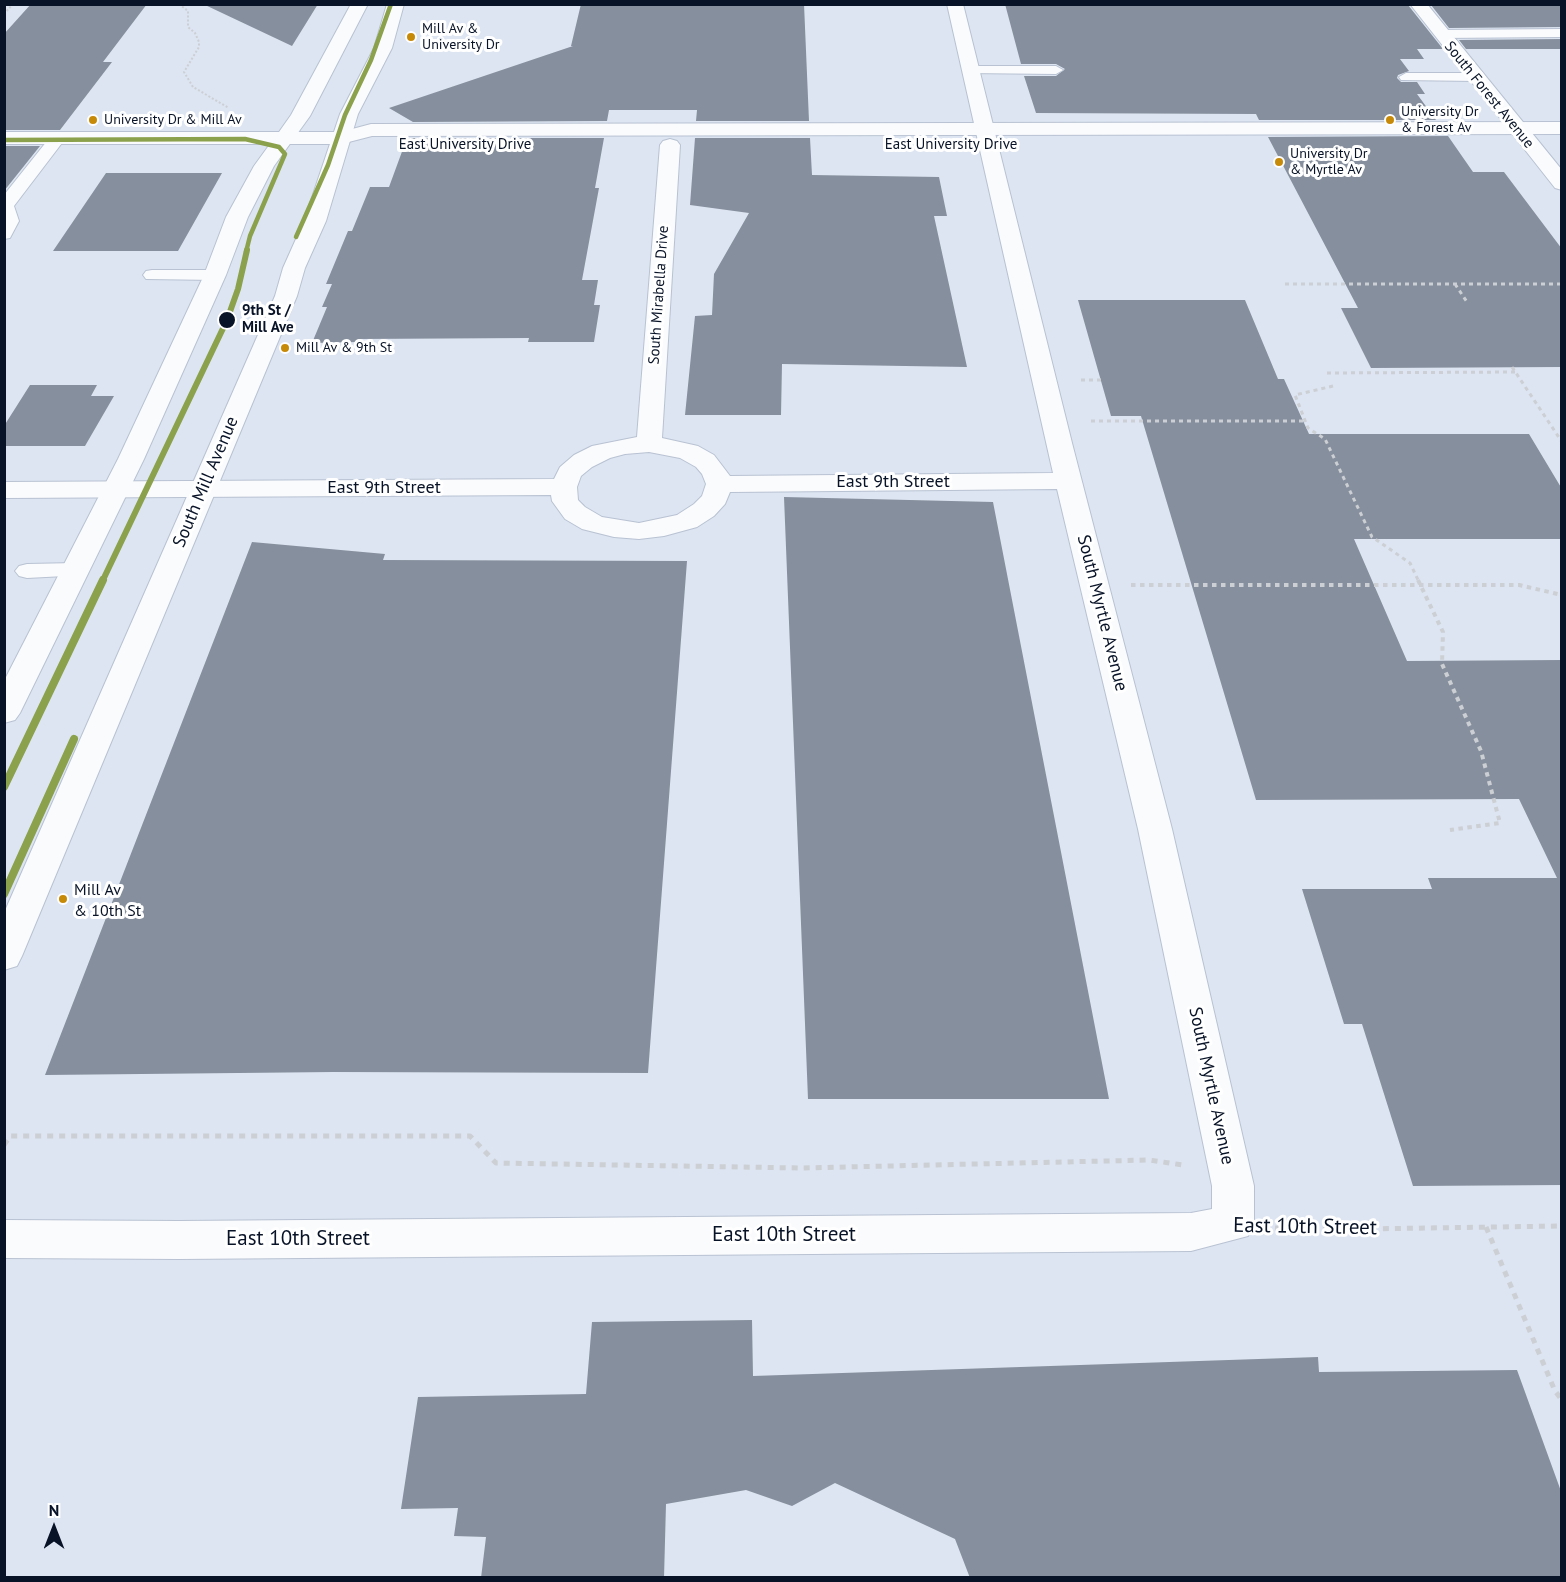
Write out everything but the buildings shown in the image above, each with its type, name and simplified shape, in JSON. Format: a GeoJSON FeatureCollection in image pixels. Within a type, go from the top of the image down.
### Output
{"type":"FeatureCollection","features":[{"type":"Feature","properties":{"kind":"main road"},"geometry":{"type":"LineString","coordinates":[[4,713],[115,489],[215,275],[237,217],[264,166],[300,116],[360,4]]}},
{"type":"Feature","properties":{"kind":"main road","name":"South Mill Avenue"},"geometry":{"type":"LineString","coordinates":[[4,956],[286,296],[294,268],[315,221],[349,114],[383,48],[396,4]]}},
{"type":"Feature","properties":{"kind":"main road","name":"South Myrtle Avenue"},"geometry":{"type":"LineString","coordinates":[[955,4],[1068,481],[1155,829],[1233,1186],[1233,1223]]}},
{"type":"Feature","properties":{"kind":"main road","name":"South Forest Avenue"},"geometry":{"type":"LineString","coordinates":[[1418,4],[1562,184]]}},
{"type":"Feature","properties":{"kind":"main road","name":"East University Drive"},"geometry":{"type":"LineString","coordinates":[[1522,136],[1562,128]]}},
{"type":"Feature","properties":{"kind":"main road","name":"East University Drive"},"geometry":{"type":"LineString","coordinates":[[4,138],[341,138],[371,130],[985,137],[1522,136],[1562,143]]}},
{"type":"Feature","properties":{"kind":"main road","name":"East University Drive"},"geometry":{"type":"LineString","coordinates":[[341,138],[366,146],[670,145],[985,137]]}},
{"type":"Feature","properties":{"kind":"main road","name":"South Mirabella Drive"},"geometry":{"type":"LineString","coordinates":[[649,444],[670,145]]}},
{"type":"Feature","properties":{"kind":"main road"},"geometry":{"type":"LineString","coordinates":[[649,444],[689,452],[705,461],[715,472],[718,484],[715,498],[704,510],[687,521],[664,528],[639,531],[614,529],[592,523],[575,513],[565,501],[564,487],[570,473],[583,461],[602,452],[624,446],[649,444]]}},
{"type":"Feature","properties":{"kind":"main road","name":"East 9th Street"},"geometry":{"type":"LineString","coordinates":[[718,484],[1068,481]]}},
{"type":"Feature","properties":{"kind":"main road","name":"East 9th Street"},"geometry":{"type":"LineString","coordinates":[[4,490],[564,487]]}},
{"type":"Feature","properties":{"kind":"main road","name":"East 10th Street"},"geometry":{"type":"LineString","coordinates":[[4,1239],[191,1240],[1191,1232],[1233,1223]]}},
{"type":"Feature","properties":{"kind":"lane"},"geometry":{"type":"LineString","coordinates":[[1441,34],[1562,33]]}},
{"type":"Feature","properties":{"kind":"lane"},"geometry":{"type":"LineString","coordinates":[[971,70],[1056,70]]}},
{"type":"Feature","properties":{"kind":"lane"},"geometry":{"type":"LineString","coordinates":[[1406,77],[1475,77]]}},
{"type":"Feature","properties":{"kind":"lane"},"geometry":{"type":"LineString","coordinates":[[4,234],[10,221],[5,206],[57,139]]}},
{"type":"Feature","properties":{"kind":"lane"},"geometry":{"type":"LineString","coordinates":[[152,275],[215,275]]}},
{"type":"Feature","properties":{"kind":"lane"},"geometry":{"type":"LineString","coordinates":[[27,571],[75,570]]}},
{"type":"Feature","properties":{"kind":"path"},"geometry":{"type":"LineString","coordinates":[[4,14],[13,4]]}},
{"type":"Feature","properties":{"kind":"path"},"geometry":{"type":"LineString","coordinates":[[179,4],[188,11],[188,27],[195,33],[199,42],[199,47],[184,72],[192,87],[230,108]]}},
{"type":"Feature","properties":{"kind":"path"},"geometry":{"type":"LineString","coordinates":[[1285,284],[1562,284]]}},
{"type":"Feature","properties":{"kind":"path"},"geometry":{"type":"LineString","coordinates":[[1455,284],[1467,302]]}},
{"type":"Feature","properties":{"kind":"path"},"geometry":{"type":"LineString","coordinates":[[1512,367],[1562,442]]}},
{"type":"Feature","properties":{"kind":"path"},"geometry":{"type":"LineString","coordinates":[[1327,373],[1516,372]]}},
{"type":"Feature","properties":{"kind":"path"},"geometry":{"type":"LineString","coordinates":[[1071,380],[1101,380]]}},
{"type":"Feature","properties":{"kind":"path"},"geometry":{"type":"LineString","coordinates":[[1333,386],[1295,395],[1308,428],[1325,439],[1372,537],[1410,563],[1443,632],[1442,664],[1481,751],[1500,823],[1450,830]]}},
{"type":"Feature","properties":{"kind":"path"},"geometry":{"type":"LineString","coordinates":[[1081,422],[1305,421]]}},
{"type":"Feature","properties":{"kind":"path"},"geometry":{"type":"LineString","coordinates":[[1095,585],[1519,585],[1562,595]]}},
{"type":"Feature","properties":{"kind":"path"},"geometry":{"type":"LineString","coordinates":[[4,1145],[10,1136],[471,1136],[496,1163],[802,1168],[1149,1160],[1183,1165]]}},
{"type":"Feature","properties":{"kind":"path","name":"East 10th Street"},"geometry":{"type":"LineString","coordinates":[[1233,1223],[1294,1230],[1562,1226]]}},
{"type":"Feature","properties":{"kind":"path"},"geometry":{"type":"LineString","coordinates":[[1486,1227],[1555,1391],[1562,1400]]}},
{"type":"Feature","properties":{"kind":"transit line"},"geometry":{"type":"LineString","coordinates":[[296,237],[328,165],[345,115],[371,60],[391,4]]}},
{"type":"Feature","properties":{"kind":"transit line"},"geometry":{"type":"LineString","coordinates":[[4,140],[245,139],[279,147],[285,154],[250,236],[238,289],[227,320],[4,787]]}},
{"type":"Feature","properties":{"kind":"transit line"},"geometry":{"type":"LineString","coordinates":[[4,894],[74,739]]}},
{"type":"Feature","properties":{"kind":"place","name":"Mill Av & University Dr"},"geometry":{"type":"Point","coordinates":[411,37]}},
{"type":"Feature","properties":{"kind":"place","name":"University Dr & Mill Av"},"geometry":{"type":"Point","coordinates":[93,120]}},
{"type":"Feature","properties":{"kind":"place","name":"University Dr & Forest Av"},"geometry":{"type":"Point","coordinates":[1390,120]}},
{"type":"Feature","properties":{"kind":"place","name":"University Dr & Myrtle Av"},"geometry":{"type":"Point","coordinates":[1279,162]}},
{"type":"Feature","properties":{"kind":"place","name":"9th St / Mill Ave"},"geometry":{"type":"Point","coordinates":[227,320]}},
{"type":"Feature","properties":{"kind":"place","name":"Mill Av & 9th St"},"geometry":{"type":"Point","coordinates":[285,348]}},
{"type":"Feature","properties":{"kind":"place","name":"Mill Av & 10th St"},"geometry":{"type":"Point","coordinates":[63,899]}}]}
